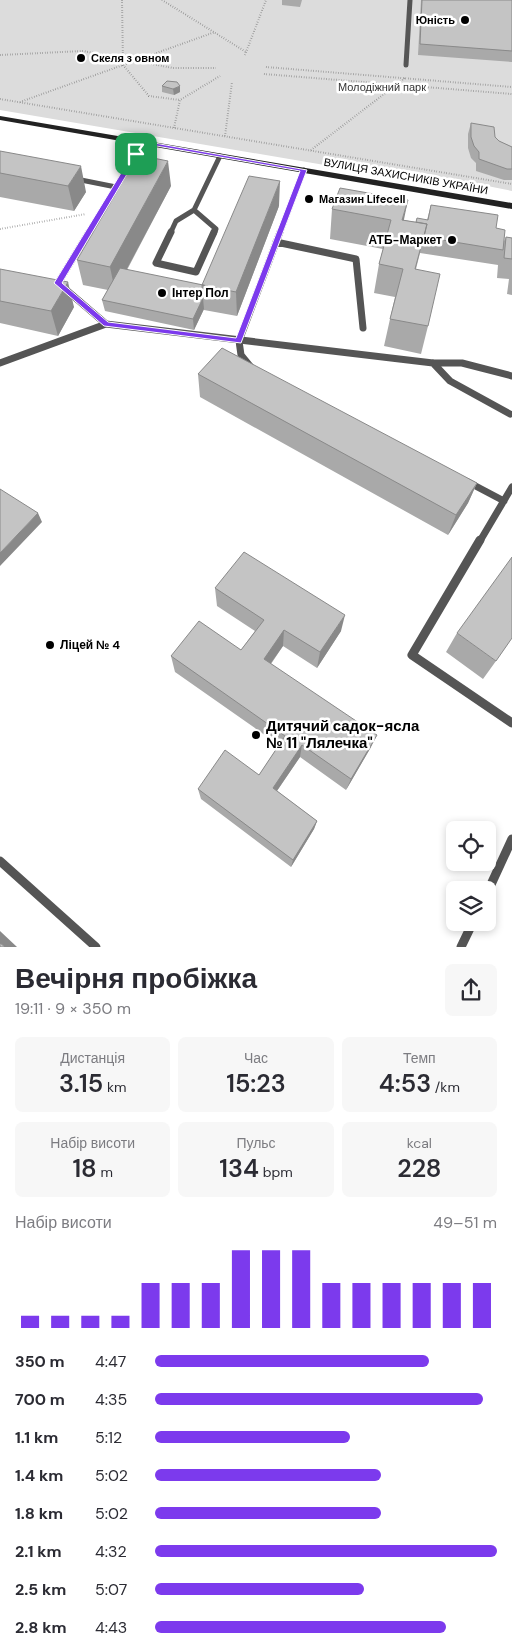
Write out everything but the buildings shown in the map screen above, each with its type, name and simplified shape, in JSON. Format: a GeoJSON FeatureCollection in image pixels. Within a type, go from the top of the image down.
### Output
{"type":"FeatureCollection","features":[{"type":"Feature","properties":{"kind":"main road","name":"ВУЛИЦЯ ЗАХИСНИКІВ УКРАЇНИ"},"geometry":{"type":"LineString","coordinates":[[0,118],[512,206]]}},
{"type":"Feature","properties":{"kind":"lane"},"geometry":{"type":"LineString","coordinates":[[406,65],[410,0]]}},
{"type":"Feature","properties":{"kind":"lane"},"geometry":{"type":"LineString","coordinates":[[58,283],[143,142]]}},
{"type":"Feature","properties":{"kind":"lane"},"geometry":{"type":"LineString","coordinates":[[194,210],[216,229],[196,272],[156,263],[176,221],[194,210],[220,156]]}},
{"type":"Feature","properties":{"kind":"lane"},"geometry":{"type":"LineString","coordinates":[[258,370],[242,359],[238,350],[239,341],[304,170]]}},
{"type":"Feature","properties":{"kind":"lane"},"geometry":{"type":"LineString","coordinates":[[68,177],[116,187]]}},
{"type":"Feature","properties":{"kind":"lane"},"geometry":{"type":"LineString","coordinates":[[276,242],[356,259],[362,328]]}},
{"type":"Feature","properties":{"kind":"lane"},"geometry":{"type":"LineString","coordinates":[[48,281],[58,283],[106,324]]}},
{"type":"Feature","properties":{"kind":"lane"},"geometry":{"type":"LineString","coordinates":[[0,363],[106,324],[433,363],[462,363],[512,376]]}},
{"type":"Feature","properties":{"kind":"lane"},"geometry":{"type":"LineString","coordinates":[[433,363],[450,381],[510,414]]}},
{"type":"Feature","properties":{"kind":"lane"},"geometry":{"type":"LineString","coordinates":[[460,478],[504,501]]}},
{"type":"Feature","properties":{"kind":"lane"},"geometry":{"type":"LineString","coordinates":[[512,486],[412,656],[512,723]]}},
{"type":"Feature","properties":{"kind":"lane"},"geometry":{"type":"LineString","coordinates":[[493,881],[512,839]]}},
{"type":"Feature","properties":{"kind":"lane"},"geometry":{"type":"LineString","coordinates":[[0,861],[96,947]]}},
{"type":"Feature","properties":{"kind":"lane"},"geometry":{"type":"LineString","coordinates":[[462,947],[469,931]]}},
{"type":"Feature","properties":{"kind":"path"},"geometry":{"type":"LineString","coordinates":[[122,0],[123,65],[150,96],[180,100],[220,76]]}},
{"type":"Feature","properties":{"kind":"path"},"geometry":{"type":"LineString","coordinates":[[162,0],[246,54],[266,0]]}},
{"type":"Feature","properties":{"kind":"path"},"geometry":{"type":"LineString","coordinates":[[18,102],[214,32]]}},
{"type":"Feature","properties":{"kind":"path"},"geometry":{"type":"LineString","coordinates":[[0,55],[83,51],[174,68],[216,68]]}},
{"type":"Feature","properties":{"kind":"path"},"geometry":{"type":"LineString","coordinates":[[266,67],[512,87]]}},
{"type":"Feature","properties":{"kind":"path"},"geometry":{"type":"LineString","coordinates":[[264,74],[512,94]]}},
{"type":"Feature","properties":{"kind":"path"},"geometry":{"type":"LineString","coordinates":[[310,150],[405,79]]}},
{"type":"Feature","properties":{"kind":"path"},"geometry":{"type":"LineString","coordinates":[[225,136],[232,82]]}},
{"type":"Feature","properties":{"kind":"path"},"geometry":{"type":"LineString","coordinates":[[0,99],[512,184]]}},
{"type":"Feature","properties":{"kind":"path"},"geometry":{"type":"LineString","coordinates":[[174,128],[180,100]]}},
{"type":"Feature","properties":{"kind":"path"},"geometry":{"type":"LineString","coordinates":[[0,229],[102,211]]}},
{"type":"Feature","properties":{"kind":"green space","name":"Молодіжний парк"},"geometry":{"type":"Polygon","coordinates":[[[0,0],[512,0],[512,191],[407,170],[401,178],[0,110],[0,0]]]}},
{"type":"Feature","properties":{"kind":"place","name":"Юність"},"geometry":{"type":"Point","coordinates":[465,20]}},
{"type":"Feature","properties":{"kind":"place","name":"Скеля з овном"},"geometry":{"type":"Point","coordinates":[81,58]}},
{"type":"Feature","properties":{"kind":"place","name":"Магазин Lifecell"},"geometry":{"type":"Point","coordinates":[309,199]}},
{"type":"Feature","properties":{"kind":"place","name":"АТБ-Маркет"},"geometry":{"type":"Point","coordinates":[452,240]}},
{"type":"Feature","properties":{"kind":"place","name":"Інтер Пол"},"geometry":{"type":"Point","coordinates":[162,293]}},
{"type":"Feature","properties":{"kind":"place","name":"Ліцей № 4"},"geometry":{"type":"Point","coordinates":[50,645]}},
{"type":"Feature","properties":{"kind":"place","name":"Дитячий садок-ясла № 11 \"Лялечка\""},"geometry":{"type":"Point","coordinates":[256,735]}},
{"type":"Feature","properties":{"kind":"route"},"geometry":{"type":"LineString","coordinates":[[143,142],[304,170],[239,341],[106,324],[58,283],[136,154],[143,142]]}}]}
